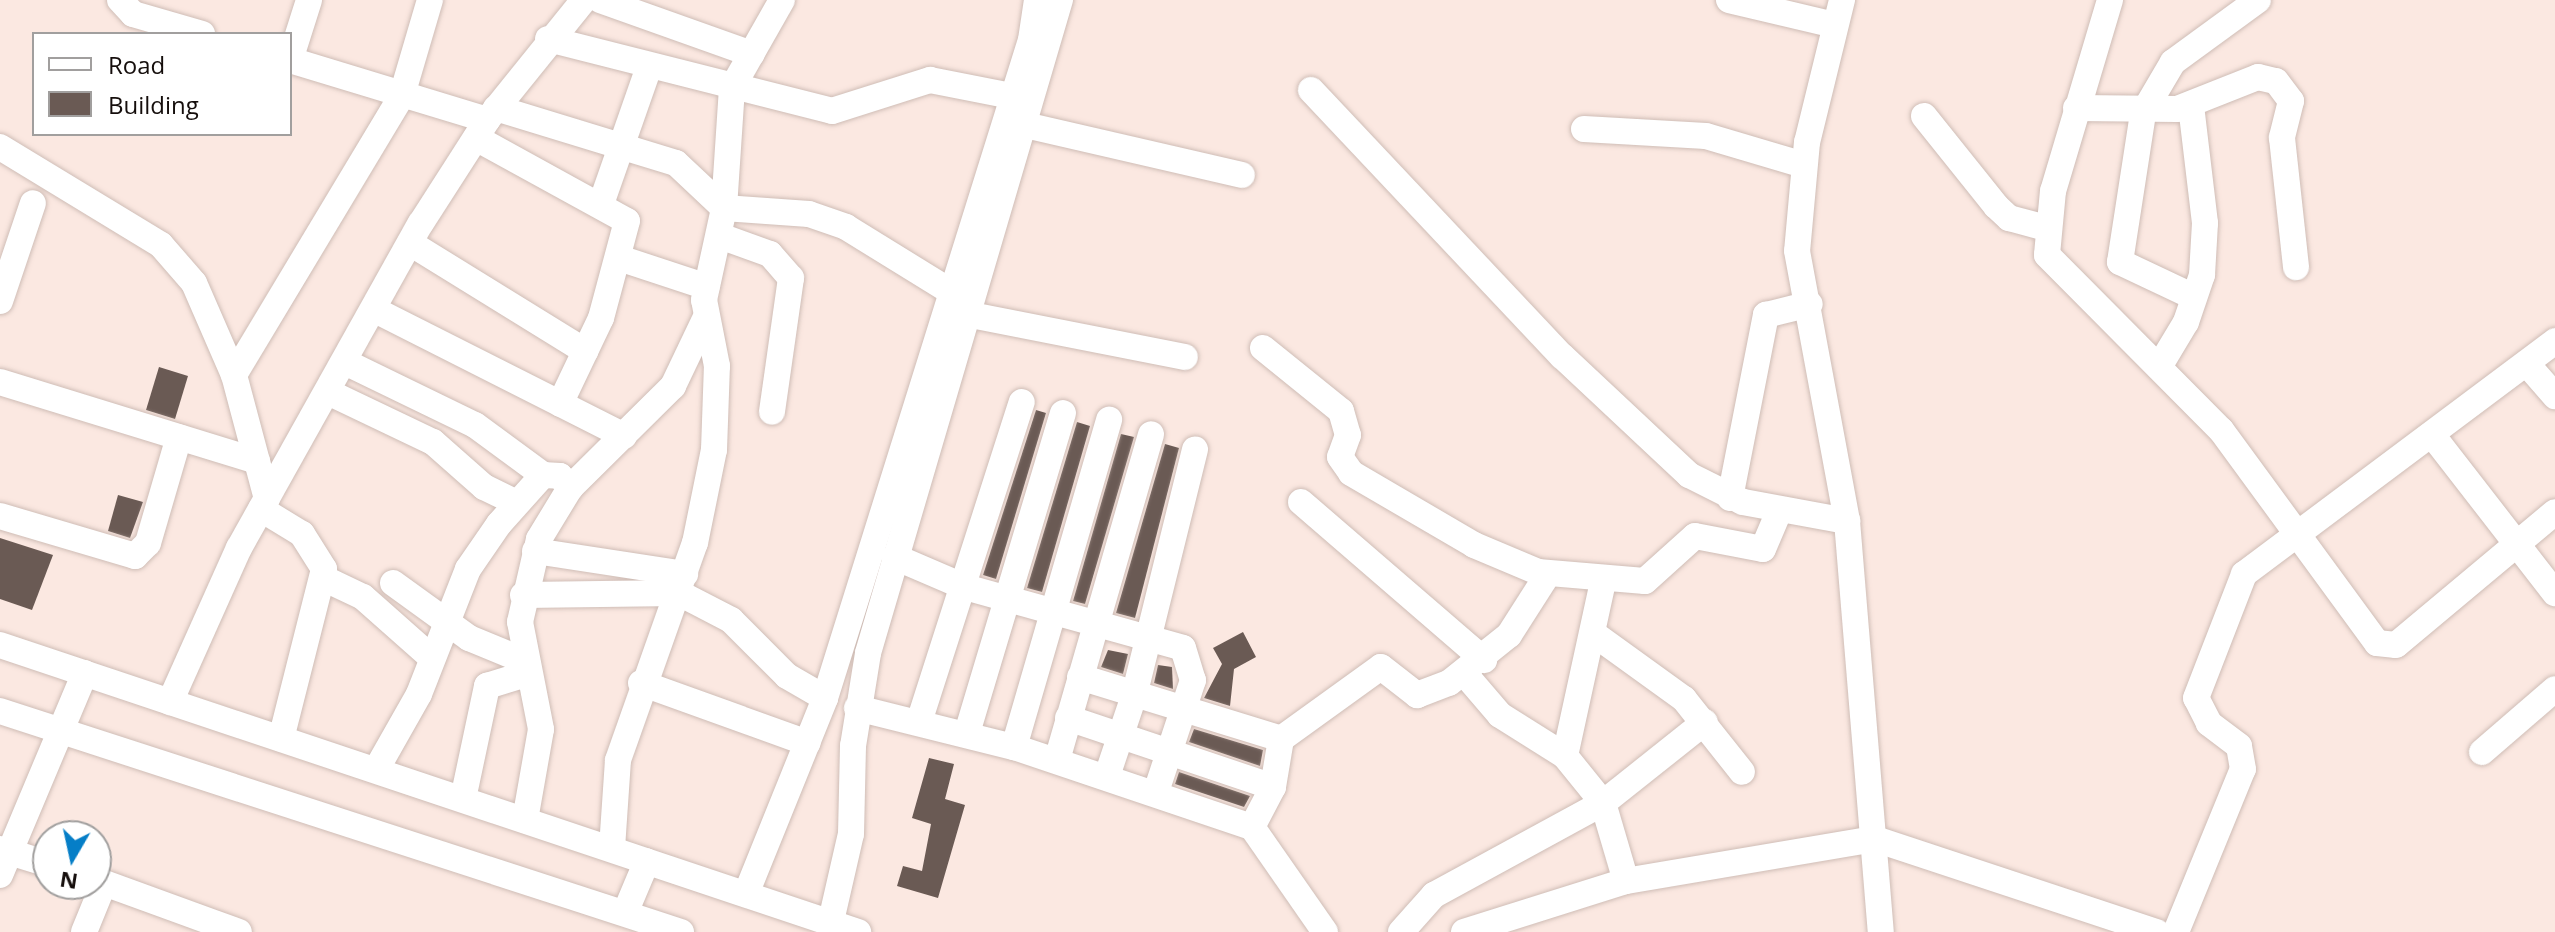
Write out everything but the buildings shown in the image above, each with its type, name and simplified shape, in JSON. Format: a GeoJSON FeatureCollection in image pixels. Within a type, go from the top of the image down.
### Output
{"type":"FeatureCollection","features":[{"type":"Feature","properties":{"kind":"street"},"geometry":{"type":"LineString","coordinates":[[120,0],[133,14],[195,32]]}},
{"type":"Feature","properties":{"kind":"street"},"geometry":{"type":"LineString","coordinates":[[292,54],[309,0]]}},
{"type":"Feature","properties":{"kind":"street"},"geometry":{"type":"LineString","coordinates":[[234,375],[402,95],[430,0]]}},
{"type":"Feature","properties":{"kind":"street"},"geometry":{"type":"LineString","coordinates":[[170,702],[264,504],[410,243],[486,122],[548,39],[584,0]]}},
{"type":"Feature","properties":{"kind":"street"},"geometry":{"type":"LineString","coordinates":[[600,0],[752,54]]}},
{"type":"Feature","properties":{"kind":"street"},"geometry":{"type":"LineString","coordinates":[[612,848],[618,760],[641,683],[682,583],[719,413],[705,319],[707,287],[724,208],[732,88],[782,0]]}},
{"type":"Feature","properties":{"kind":"street"},"geometry":{"type":"LineString","coordinates":[[831,921],[851,834],[857,708],[895,557],[966,314],[1037,0]]}},
{"type":"Feature","properties":{"kind":"street"},"geometry":{"type":"LineString","coordinates":[[746,894],[825,698],[948,290],[1012,117],[1060,0]]}},
{"type":"Feature","properties":{"kind":"street"},"geometry":{"type":"LineString","coordinates":[[1729,0],[1839,12],[1804,165],[1797,251],[1810,304],[1847,521],[1881,932]]}},
{"type":"Feature","properties":{"kind":"street"},"geometry":{"type":"LineString","coordinates":[[2110,0],[2076,108],[2046,228],[2047,255],[2059,274],[2221,430],[2297,536],[2387,647],[2555,512]]}},
{"type":"Feature","properties":{"kind":"street"},"geometry":{"type":"LineString","coordinates":[[2194,297],[2120,262],[2143,113],[2173,62],[2258,0]]}},
{"type":"Feature","properties":{"kind":"street"},"geometry":{"type":"LineString","coordinates":[[548,39],[832,111],[930,80],[1012,117],[1242,175]]}},
{"type":"Feature","properties":{"kind":"street"},"geometry":{"type":"LineString","coordinates":[[292,61],[486,122],[620,146],[692,172],[724,208],[809,214],[846,227],[948,290]]}},
{"type":"Feature","properties":{"kind":"street"},"geometry":{"type":"LineString","coordinates":[[601,204],[649,67]]}},
{"type":"Feature","properties":{"kind":"street"},"geometry":{"type":"LineString","coordinates":[[2076,108],[2143,113],[2191,105],[2268,76],[2291,101],[2282,138],[2296,267]]}},
{"type":"Feature","properties":{"kind":"street"},"geometry":{"type":"LineString","coordinates":[[1311,90],[1562,356],[1689,475],[1730,498],[1847,521]]}},
{"type":"Feature","properties":{"kind":"street"},"geometry":{"type":"LineString","coordinates":[[2159,367],[2194,297],[2205,223],[2191,105]]}},
{"type":"Feature","properties":{"kind":"street"},"geometry":{"type":"LineString","coordinates":[[1924,116],[1996,206],[2046,228]]}},
{"type":"Feature","properties":{"kind":"street"},"geometry":{"type":"LineString","coordinates":[[486,122],[627,221],[622,259],[560,404]]}},
{"type":"Feature","properties":{"kind":"street"},"geometry":{"type":"LineString","coordinates":[[1584,129],[1706,136],[1804,165]]}},
{"type":"Feature","properties":{"kind":"street"},"geometry":{"type":"LineString","coordinates":[[0,147],[161,245],[194,283],[234,375],[257,461],[264,504],[302,534],[318,552],[323,578],[281,739]]}},
{"type":"Feature","properties":{"kind":"street"},"geometry":{"type":"LineString","coordinates":[[0,301],[33,203]]}},
{"type":"Feature","properties":{"kind":"street"},"geometry":{"type":"LineString","coordinates":[[720,236],[770,254],[791,278],[772,412]]}},
{"type":"Feature","properties":{"kind":"street"},"geometry":{"type":"LineString","coordinates":[[410,243],[585,351]]}},
{"type":"Feature","properties":{"kind":"street"},"geometry":{"type":"LineString","coordinates":[[622,259],[707,287]]}},
{"type":"Feature","properties":{"kind":"street"},"geometry":{"type":"LineString","coordinates":[[1730,498],[1766,315],[1810,304]]}},
{"type":"Feature","properties":{"kind":"street"},"geometry":{"type":"LineString","coordinates":[[375,310],[624,436]]}},
{"type":"Feature","properties":{"kind":"street"},"geometry":{"type":"LineString","coordinates":[[966,314],[1185,357]]}},
{"type":"Feature","properties":{"kind":"street"},"geometry":{"type":"LineString","coordinates":[[525,820],[541,729],[528,667],[523,595],[535,551],[570,488],[673,386],[705,319]]}},
{"type":"Feature","properties":{"kind":"street"},"geometry":{"type":"LineString","coordinates":[[1464,932],[1626,881],[1875,839],[2174,931],[2244,757],[2200,712],[2198,682],[2244,574],[2433,436],[2555,341]]}},
{"type":"Feature","properties":{"kind":"street"},"geometry":{"type":"LineString","coordinates":[[1263,348],[1341,411],[1348,435],[1340,457],[1351,473],[1474,545],[1548,574],[1603,582],[1645,581],[1695,536],[1763,549],[1780,509]]}},
{"type":"Feature","properties":{"kind":"street"},"geometry":{"type":"LineString","coordinates":[[345,362],[475,425],[543,475],[560,476],[570,488]]}},
{"type":"Feature","properties":{"kind":"street"},"geometry":{"type":"LineString","coordinates":[[2527,364],[2555,396]]}},
{"type":"Feature","properties":{"kind":"street"},"geometry":{"type":"LineString","coordinates":[[0,382],[257,461]]}},
{"type":"Feature","properties":{"kind":"street"},"geometry":{"type":"LineString","coordinates":[[328,392],[433,442],[484,487],[515,502]]}},
{"type":"Feature","properties":{"kind":"street"},"geometry":{"type":"LineString","coordinates":[[919,722],[965,587],[1022,402]]}},
{"type":"Feature","properties":{"kind":"street"},"geometry":{"type":"LineString","coordinates":[[967,733],[1063,413]]}},
{"type":"Feature","properties":{"kind":"street"},"geometry":{"type":"LineString","coordinates":[[1014,747],[1109,419]]}},
{"type":"Feature","properties":{"kind":"street"},"geometry":{"type":"LineString","coordinates":[[1057,760],[1151,434]]}},
{"type":"Feature","properties":{"kind":"street"},"geometry":{"type":"LineString","coordinates":[[2433,436],[2555,593]]}},
{"type":"Feature","properties":{"kind":"street"},"geometry":{"type":"LineString","coordinates":[[0,516],[135,556],[148,543],[179,437]]}},
{"type":"Feature","properties":{"kind":"street"},"geometry":{"type":"LineString","coordinates":[[1107,776],[1134,696],[1195,449]]}},
{"type":"Feature","properties":{"kind":"street"},"geometry":{"type":"LineString","coordinates":[[376,770],[404,726],[468,569],[515,502],[543,475]]}},
{"type":"Feature","properties":{"kind":"street"},"geometry":{"type":"LineString","coordinates":[[1301,502],[1474,666],[1500,715],[1565,756],[1603,803],[1626,881]]}},
{"type":"Feature","properties":{"kind":"street"},"geometry":{"type":"LineString","coordinates":[[535,551],[682,583],[731,620],[787,676],[825,698]]}},
{"type":"Feature","properties":{"kind":"street"},"geometry":{"type":"LineString","coordinates":[[895,557],[965,587],[1098,620],[1183,648],[1193,680],[1156,792]]}},
{"type":"Feature","properties":{"kind":"street"},"geometry":{"type":"LineString","coordinates":[[1252,827],[1273,787],[1281,739],[1381,667],[1417,695],[1474,666],[1548,574]]}},
{"type":"Feature","properties":{"kind":"street"},"geometry":{"type":"LineString","coordinates":[[323,578],[363,597],[432,658]]}},
{"type":"Feature","properties":{"kind":"street"},"geometry":{"type":"LineString","coordinates":[[1565,756],[1603,582]]}},
{"type":"Feature","properties":{"kind":"street"},"geometry":{"type":"LineString","coordinates":[[393,583],[444,623],[528,667]]}},
{"type":"Feature","properties":{"kind":"street"},"geometry":{"type":"LineString","coordinates":[[523,595],[682,583]]}},
{"type":"Feature","properties":{"kind":"street"},"geometry":{"type":"LineString","coordinates":[[1594,634],[1705,722],[1742,772]]}},
{"type":"Feature","properties":{"kind":"street"},"geometry":{"type":"LineString","coordinates":[[0,645],[858,932]]}},
{"type":"Feature","properties":{"kind":"street"},"geometry":{"type":"LineString","coordinates":[[463,799],[487,686],[528,667]]}},
{"type":"Feature","properties":{"kind":"street"},"geometry":{"type":"LineString","coordinates":[[32,862],[4,859],[85,673]]}},
{"type":"Feature","properties":{"kind":"street"},"geometry":{"type":"LineString","coordinates":[[1080,677],[1281,739]]}},
{"type":"Feature","properties":{"kind":"street"},"geometry":{"type":"LineString","coordinates":[[641,683],[808,743]]}},
{"type":"Feature","properties":{"kind":"street"},"geometry":{"type":"LineString","coordinates":[[2482,752],[2555,689]]}},
{"type":"Feature","properties":{"kind":"street"},"geometry":{"type":"LineString","coordinates":[[857,708],[1014,747],[1156,792],[1252,827],[1325,932]]}},
{"type":"Feature","properties":{"kind":"street"},"geometry":{"type":"LineString","coordinates":[[0,711],[622,921],[681,932]]}},
{"type":"Feature","properties":{"kind":"street"},"geometry":{"type":"LineString","coordinates":[[1068,718],[1273,787]]}},
{"type":"Feature","properties":{"kind":"street"},"geometry":{"type":"LineString","coordinates":[[1401,932],[1434,895],[1603,803],[1705,722]]}},
{"type":"Feature","properties":{"kind":"street"},"geometry":{"type":"LineString","coordinates":[[622,921],[647,861]]}},
{"type":"Feature","properties":{"kind":"street"},"geometry":{"type":"LineString","coordinates":[[112,886],[200,926],[239,932]]}},
{"type":"Feature","properties":{"kind":"street"},"geometry":{"type":"LineString","coordinates":[[84,932],[94,900]]}}]}
